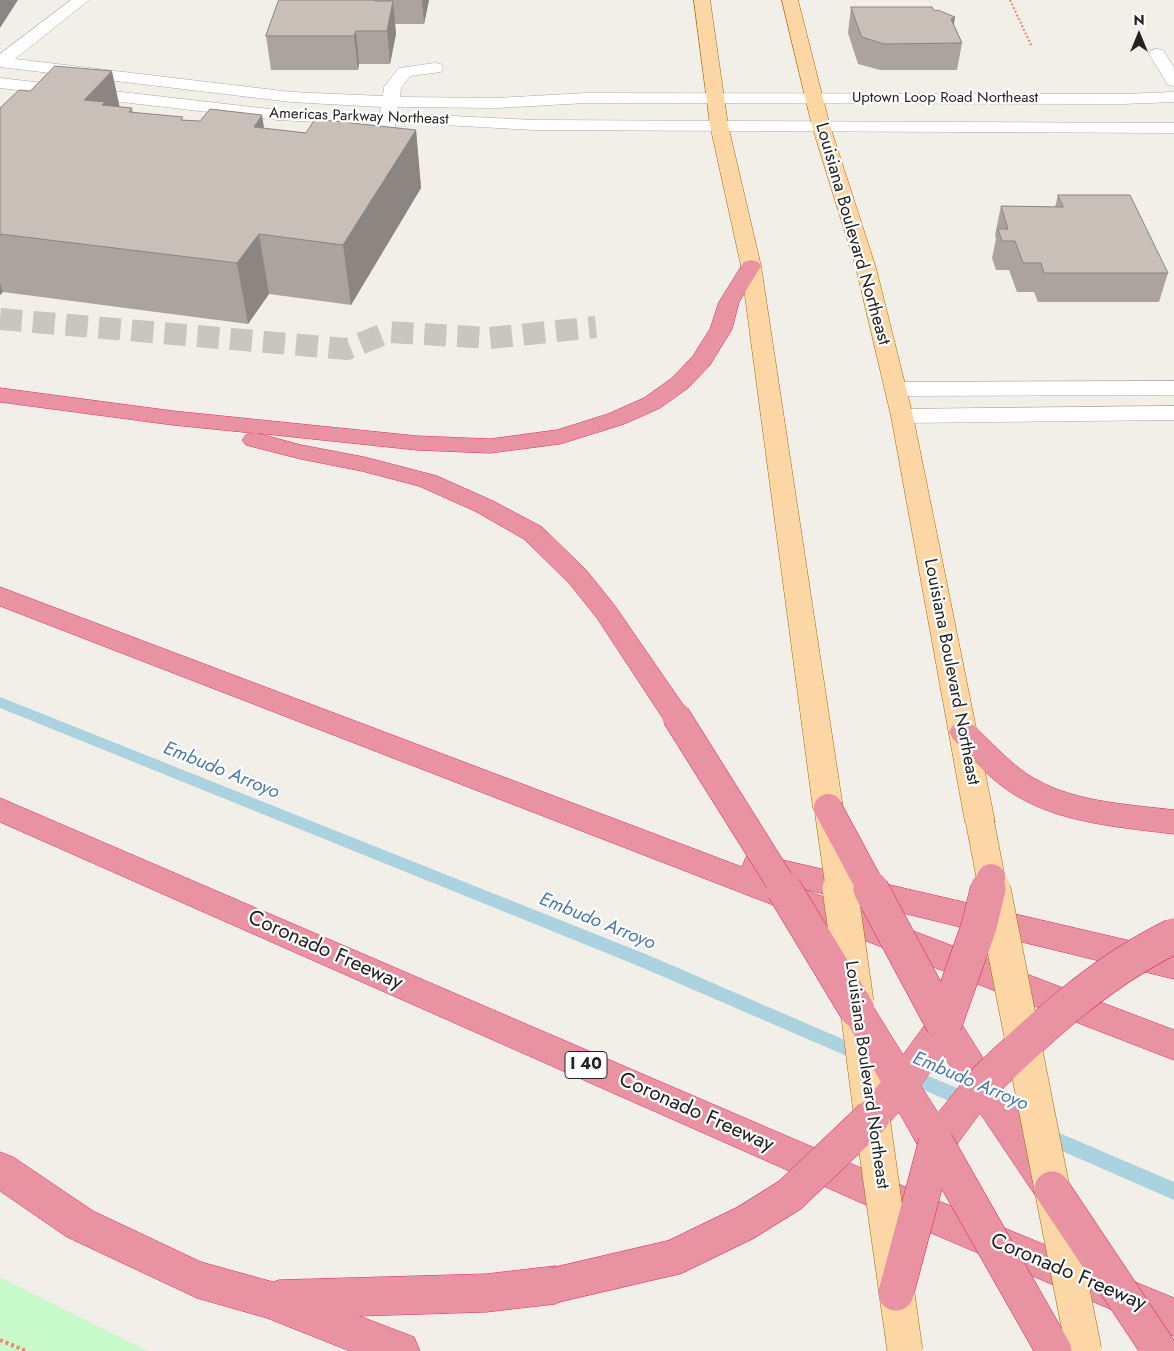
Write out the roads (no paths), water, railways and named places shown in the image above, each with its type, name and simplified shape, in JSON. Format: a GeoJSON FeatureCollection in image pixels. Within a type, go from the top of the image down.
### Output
{"type":"FeatureCollection","features":[{"type":"Feature","properties":{"kind":"highway"},"geometry":{"type":"LineString","coordinates":[[0,395],[173,418],[417,443],[490,446],[560,438],[616,419],[652,403],[680,383],[702,360],[721,329],[729,302],[750,266]]}},
{"type":"Feature","properties":{"kind":"highway"},"geometry":{"type":"LineString","coordinates":[[173,418],[301,452],[364,464],[428,481],[484,506],[533,533],[578,577],[606,612],[676,716],[746,826],[902,1084],[1054,1351]]}},
{"type":"Feature","properties":{"kind":"highway"},"geometry":{"type":"LineString","coordinates":[[0,596],[1174,1045]]}},
{"type":"Feature","properties":{"kind":"highway"},"geometry":{"type":"LineString","coordinates":[[963,732],[1017,782],[1050,798],[1094,811],[1174,822]]}},
{"type":"Feature","properties":{"kind":"highway"},"geometry":{"type":"LineString","coordinates":[[828,808],[944,1025],[981,1085],[1160,1351]]}},
{"type":"Feature","properties":{"kind":"highway","name":"Coronado Freeway"},"geometry":{"type":"LineString","coordinates":[[0,809],[911,1207],[1174,1317]]}},
{"type":"Feature","properties":{"kind":"highway"},"geometry":{"type":"LineString","coordinates":[[636,838],[1174,965]]}},
{"type":"Feature","properties":{"kind":"highway"},"geometry":{"type":"LineString","coordinates":[[268,1299],[486,1293],[555,1285],[675,1257],[745,1223],[790,1195],[872,1118],[902,1084],[944,1025],[979,926],[991,878]]}},
{"type":"Feature","properties":{"kind":"highway"},"geometry":{"type":"LineString","coordinates":[[896,1293],[936,1143],[981,1085],[1024,1044],[1103,978],[1156,944],[1174,936]]}},
{"type":"Feature","properties":{"kind":"highway"},"geometry":{"type":"LineString","coordinates":[[0,1169],[80,1224],[197,1279],[268,1299],[400,1351]]}},
{"type":"Feature","properties":{"kind":"main road","name":"Louisiana Boulevard Northeast"},"geometry":{"type":"LineString","coordinates":[[702,0],[719,124],[750,266],[905,1351]]}},
{"type":"Feature","properties":{"kind":"main road","name":"Louisiana Boulevard Northeast"},"geometry":{"type":"LineString","coordinates":[[790,0],[821,126],[866,268],[902,416],[1084,1351]]}},
{"type":"Feature","properties":{"kind":"street"},"geometry":{"type":"LineString","coordinates":[[0,62],[81,0]]}},
{"type":"Feature","properties":{"kind":"street"},"geometry":{"type":"LineString","coordinates":[[1157,54],[1174,81]]}},
{"type":"Feature","properties":{"kind":"street","name":"Americas Parkway Northeast"},"geometry":{"type":"LineString","coordinates":[[0,62],[291,97],[400,116],[534,124],[719,124]]}},
{"type":"Feature","properties":{"kind":"street"},"geometry":{"type":"LineString","coordinates":[[362,157],[381,158],[400,116],[393,87],[404,72],[435,68]]}},
{"type":"Feature","properties":{"kind":"street","name":"Americas Parkway Northeast"},"geometry":{"type":"LineString","coordinates":[[0,83],[278,115],[334,117]]}},
{"type":"Feature","properties":{"kind":"street","name":"Uptown Loop Road Northeast"},"geometry":{"type":"LineString","coordinates":[[715,99],[813,97],[857,99],[1122,99],[1174,97]]}},
{"type":"Feature","properties":{"kind":"street","name":"Americas Parkway Northeast"},"geometry":{"type":"LineString","coordinates":[[370,119],[497,103],[586,98],[715,99]]}},
{"type":"Feature","properties":{"kind":"street","name":"Uptown Loop Road Northeast"},"geometry":{"type":"LineString","coordinates":[[719,124],[1174,128]]}},
{"type":"Feature","properties":{"kind":"street"},"geometry":{"type":"LineString","coordinates":[[896,389],[1174,388]]}},
{"type":"Feature","properties":{"kind":"street"},"geometry":{"type":"LineString","coordinates":[[902,416],[1174,413]]}},
{"type":"Feature","properties":{"kind":"waterway","name":"Embudo Arroyo"},"geometry":{"type":"LineString","coordinates":[[0,702],[642,960],[862,1055]]}},
{"type":"Feature","properties":{"kind":"waterway","name":"Embudo Arroyo"},"geometry":{"type":"LineString","coordinates":[[907,1075],[970,1102]]}},
{"type":"Feature","properties":{"kind":"waterway","name":"Embudo Arroyo"},"geometry":{"type":"LineString","coordinates":[[1045,1135],[1174,1191]]}},
{"type":"Feature","properties":{"kind":"tunnel"},"geometry":{"type":"LineString","coordinates":[[0,319],[347,349],[389,332],[490,338],[596,327]]}}]}
